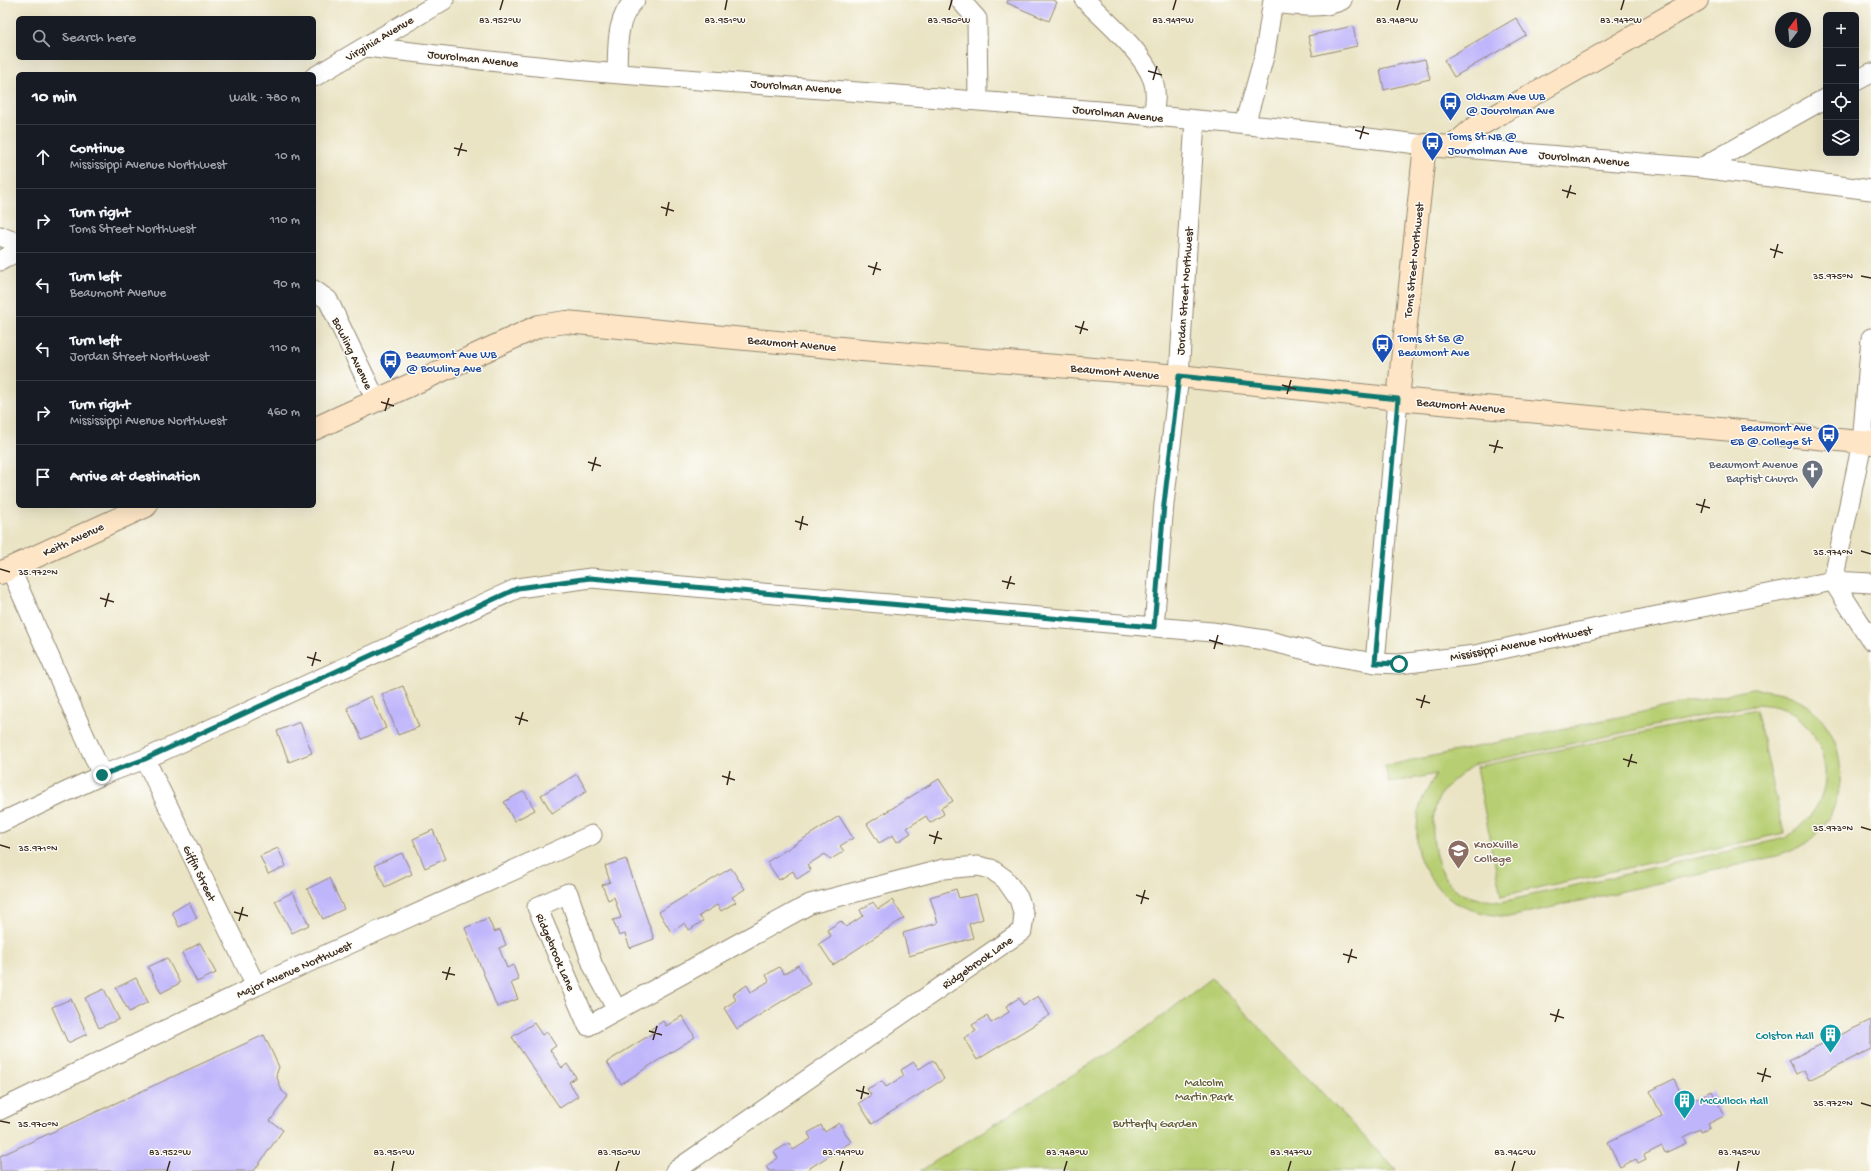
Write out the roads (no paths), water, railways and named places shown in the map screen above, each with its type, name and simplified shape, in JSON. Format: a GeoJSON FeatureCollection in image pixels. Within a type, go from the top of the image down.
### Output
{"type":"FeatureCollection","features":[{"type":"Feature","properties":{"kind":"street","name":"Virginia Avenue"},"geometry":{"type":"LineString","coordinates":[[316,76],[444,0]]}},
{"type":"Feature","properties":{"kind":"street"},"geometry":{"type":"LineString","coordinates":[[617,73],[620,24],[628,7],[635,0]]}},
{"type":"Feature","properties":{"kind":"street"},"geometry":{"type":"LineString","coordinates":[[960,0],[978,19],[978,100]]}},
{"type":"Feature","properties":{"kind":"street"},"geometry":{"type":"LineString","coordinates":[[1085,0],[1136,52],[1153,80],[1156,98],[1153,117]]}},
{"type":"Feature","properties":{"kind":"street"},"geometry":{"type":"LineString","coordinates":[[1245,124],[1265,53],[1273,2],[1307,6],[1335,4],[1342,0]]}},
{"type":"Feature","properties":{"kind":"street"},"geometry":{"type":"LineString","coordinates":[[1452,147],[1473,129],[1697,0]]}},
{"type":"Feature","properties":{"kind":"street","name":"Jourolman Avenue"},"geometry":{"type":"LineString","coordinates":[[365,47],[617,73],[978,100],[1195,121],[1245,124],[1425,145],[1701,168],[1871,190]]}},
{"type":"Feature","properties":{"kind":"street"},"geometry":{"type":"LineString","coordinates":[[1859,80],[1871,73]]}},
{"type":"Feature","properties":{"kind":"street"},"geometry":{"type":"LineString","coordinates":[[1701,168],[1823,100]]}},
{"type":"Feature","properties":{"kind":"street","name":"Jordan Street Northwest"},"geometry":{"type":"LineString","coordinates":[[1154,627],[1164,504],[1179,376],[1195,121]]}},
{"type":"Feature","properties":{"kind":"street","name":"Toms Street Northwest"},"geometry":{"type":"LineString","coordinates":[[1375,663],[1398,399],[1425,145]]}},
{"type":"Feature","properties":{"kind":"street"},"geometry":{"type":"LineString","coordinates":[[0,236],[16,242]]}},
{"type":"Feature","properties":{"kind":"street"},"geometry":{"type":"LineString","coordinates":[[0,261],[16,252]]}},
{"type":"Feature","properties":{"kind":"street","name":"Bowling Avenue"},"geometry":{"type":"LineString","coordinates":[[316,291],[328,300],[376,400]]}},
{"type":"Feature","properties":{"kind":"street","name":"Beaumont Avenue"},"geometry":{"type":"LineString","coordinates":[[376,400],[539,326],[566,322],[862,350],[1179,376],[1398,399],[1866,443]]}},
{"type":"Feature","properties":{"kind":"street"},"geometry":{"type":"LineString","coordinates":[[1871,338],[1866,443],[1834,581],[1871,640]]}},
{"type":"Feature","properties":{"kind":"street"},"geometry":{"type":"LineString","coordinates":[[316,428],[376,400]]}},
{"type":"Feature","properties":{"kind":"street","name":"Keith Avenue"},"geometry":{"type":"LineString","coordinates":[[5,571],[142,508]]}},
{"type":"Feature","properties":{"kind":"street"},"geometry":{"type":"LineString","coordinates":[[5,571],[102,775]]}},
{"type":"Feature","properties":{"kind":"street","name":"Mississippi Avenue Northwest"},"geometry":{"type":"LineString","coordinates":[[0,823],[102,775],[145,759],[518,588],[590,578],[1212,632],[1265,640],[1322,654],[1375,663],[1399,664],[1475,655],[1602,627],[1834,581],[1871,583]]}},
{"type":"Feature","properties":{"kind":"street","name":"Giffin Street"},"geometry":{"type":"LineString","coordinates":[[145,759],[256,986]]}},
{"type":"Feature","properties":{"kind":"street","name":"Major Avenue Northwest"},"geometry":{"type":"LineString","coordinates":[[0,1110],[256,986],[592,835]]}},
{"type":"Feature","properties":{"kind":"street","name":"Ridgebrook Lane"},"geometry":{"type":"LineString","coordinates":[[616,1010],[593,966],[568,894],[537,907],[588,1026],[810,904],[944,869],[978,866],[991,869],[1005,879],[1019,899],[1024,916],[1022,931],[675,1171]]}},
{"type":"Feature","properties":{"kind":"place","name":"Oldham Ave WB @ Jourolman Ave"},"geometry":{"type":"Point","coordinates":[1451,122]}},
{"type":"Feature","properties":{"kind":"place","name":"Toms St NB @ Journolman Ave"},"geometry":{"type":"Point","coordinates":[1433,162]}},
{"type":"Feature","properties":{"kind":"place","name":"Toms St SB @ Beaumont Ave"},"geometry":{"type":"Point","coordinates":[1382,364]}},
{"type":"Feature","properties":{"kind":"place","name":"Beaumont Ave WB @ Bowling Ave"},"geometry":{"type":"Point","coordinates":[390,380]}},
{"type":"Feature","properties":{"kind":"place","name":"Beaumont Ave EB @ College St"},"geometry":{"type":"Point","coordinates":[1828,454]}},
{"type":"Feature","properties":{"kind":"place","name":"Beaumont Avenue Baptist Church"},"geometry":{"type":"Point","coordinates":[1813,490]}},
{"type":"Feature","properties":{"kind":"place","name":"Knoxville College"},"geometry":{"type":"Point","coordinates":[1459,870]}},
{"type":"Feature","properties":{"kind":"place","name":"Colston Hall"},"geometry":{"type":"Point","coordinates":[1830,1054]}},
{"type":"Feature","properties":{"kind":"place","name":"McCulloch Hall"},"geometry":{"type":"Point","coordinates":[1684,1120]}},
{"type":"Feature","properties":{"kind":"park label","name":"Malcolm Martin Park"},"geometry":{"type":"Point","coordinates":[1204,1089]}},
{"type":"Feature","properties":{"kind":"park label","name":"Butterfly Garden"},"geometry":{"type":"Point","coordinates":[1155,1123]}}]}
